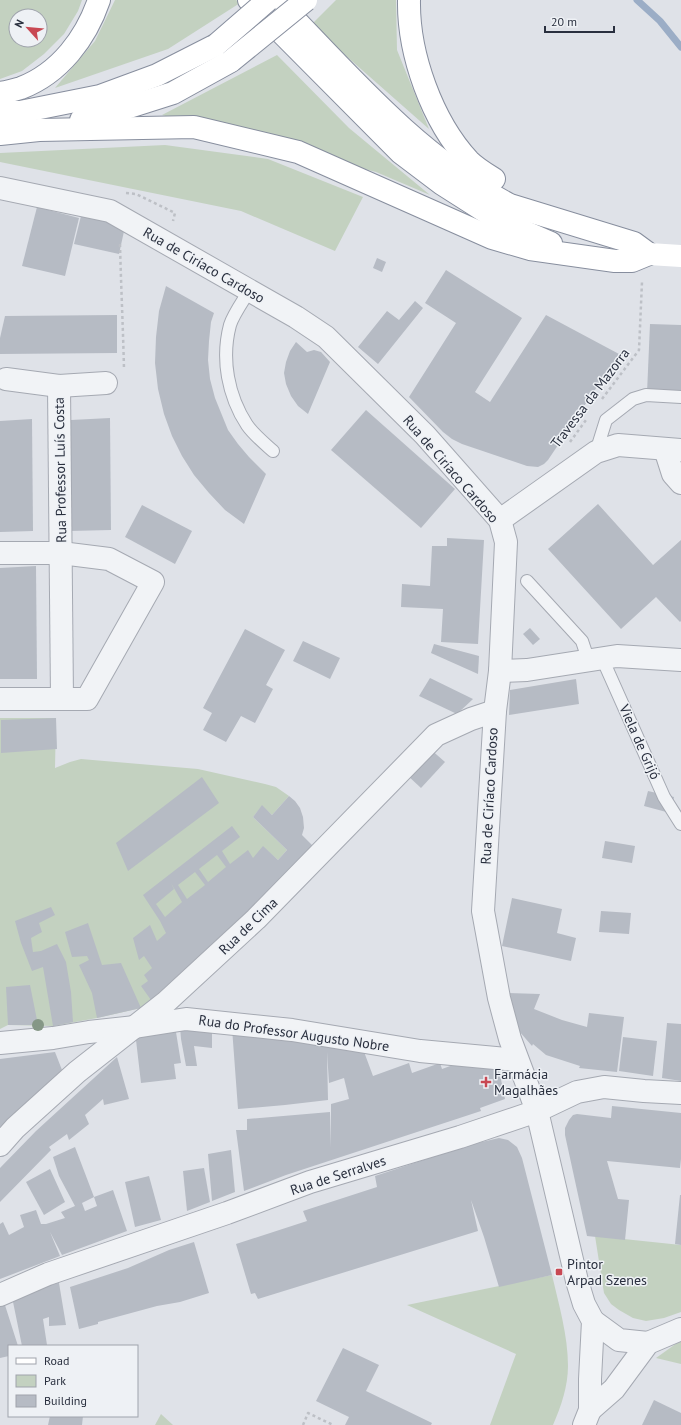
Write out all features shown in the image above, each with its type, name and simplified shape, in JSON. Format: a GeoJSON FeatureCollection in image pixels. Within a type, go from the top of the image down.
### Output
{"type":"FeatureCollection","features":[{"type":"Feature","properties":{"kind":"main road"},"geometry":{"type":"LineString","coordinates":[[0,93],[22,88],[49,73],[67,57],[83,35],[99,0]]}},
{"type":"Feature","properties":{"kind":"main road"},"geometry":{"type":"LineString","coordinates":[[250,0],[401,153],[442,184],[500,221],[573,254]]}},
{"type":"Feature","properties":{"kind":"main road"},"geometry":{"type":"LineString","coordinates":[[0,112],[20,112],[100,96],[157,75],[216,45],[268,0]]}},
{"type":"Feature","properties":{"kind":"main road"},"geometry":{"type":"LineString","coordinates":[[276,0],[378,106],[436,157],[491,195],[510,205],[634,243],[649,254]]}},
{"type":"Feature","properties":{"kind":"main road"},"geometry":{"type":"LineString","coordinates":[[39,130],[107,114],[173,93],[231,61],[306,0]]}},
{"type":"Feature","properties":{"kind":"main road"},"geometry":{"type":"LineString","coordinates":[[409,0],[416,59],[424,84],[450,136],[470,162],[497,182],[552,217]]}},
{"type":"Feature","properties":{"kind":"main road"},"geometry":{"type":"LineString","coordinates":[[0,134],[39,130],[194,127],[298,152],[492,238],[530,249],[615,261],[632,261],[649,254],[681,256]]}},
{"type":"Feature","properties":{"kind":"street","name":"Rua de Ciríaco Cardoso"},"geometry":{"type":"LineString","coordinates":[[0,188],[110,211],[296,317],[326,338],[425,435],[500,520],[506,542],[500,671],[494,711],[483,911],[499,998],[517,1060],[537,1111],[577,1281],[584,1304],[593,1321]]}},
{"type":"Feature","properties":{"kind":"street","name":"Rua Professor Luís Costa"},"geometry":{"type":"LineString","coordinates":[[6,379],[59,386],[106,383]]}},
{"type":"Feature","properties":{"kind":"street","name":"Rua Professor Luís Costa"},"geometry":{"type":"LineString","coordinates":[[59,386],[62,699],[87,699],[153,582],[109,559],[61,553]]}},
{"type":"Feature","properties":{"kind":"street"},"geometry":{"type":"LineString","coordinates":[[500,520],[596,452],[618,445],[673,449],[673,474],[681,483]]}},
{"type":"Feature","properties":{"kind":"street"},"geometry":{"type":"LineString","coordinates":[[0,553],[61,553]]}},
{"type":"Feature","properties":{"kind":"street"},"geometry":{"type":"LineString","coordinates":[[500,671],[527,670],[617,656],[681,660]]}},
{"type":"Feature","properties":{"kind":"street"},"geometry":{"type":"LineString","coordinates":[[0,699],[62,699]]}},
{"type":"Feature","properties":{"kind":"street","name":"Rua de Cima"},"geometry":{"type":"LineString","coordinates":[[0,1145],[16,1128],[77,1072],[165,1003],[256,919],[436,735],[471,719],[494,711]]}},
{"type":"Feature","properties":{"kind":"street","name":"Rua do Professor Augusto Nobre"},"geometry":{"type":"LineString","coordinates":[[0,1043],[53,1038],[186,1019],[292,1030],[420,1051],[517,1060]]}},
{"type":"Feature","properties":{"kind":"street","name":"Rua de Serralves"},"geometry":{"type":"LineString","coordinates":[[0,1295],[48,1274],[227,1213],[310,1182],[460,1137],[537,1111],[577,1092],[604,1087],[681,1093]]}},
{"type":"Feature","properties":{"kind":"street"},"geometry":{"type":"LineString","coordinates":[[593,1321],[619,1340],[648,1344]]}},
{"type":"Feature","properties":{"kind":"street"},"geometry":{"type":"LineString","coordinates":[[587,1418],[593,1321]]}},
{"type":"Feature","properties":{"kind":"street"},"geometry":{"type":"LineString","coordinates":[[587,1418],[614,1389],[648,1344],[681,1329]]}},
{"type":"Feature","properties":{"kind":"lane"},"geometry":{"type":"LineString","coordinates":[[249,291],[230,324],[226,359],[228,377],[232,394],[248,426],[273,451]]}},
{"type":"Feature","properties":{"kind":"lane"},"geometry":{"type":"LineString","coordinates":[[596,452],[606,420],[633,398],[646,396],[681,397]]}},
{"type":"Feature","properties":{"kind":"lane","name":"Viela de Grijó"},"geometry":{"type":"LineString","coordinates":[[526,581],[582,641],[595,659],[664,798],[681,824]]}},
{"type":"Feature","properties":{"kind":"path"},"geometry":{"type":"LineString","coordinates":[[106,383],[124,373],[120,234],[110,211]]}},
{"type":"Feature","properties":{"kind":"path","name":"Travessa da Mazorra"},"geometry":{"type":"LineString","coordinates":[[597,405],[639,350],[642,282]]}},
{"type":"Feature","properties":{"kind":"path","name":"Travessa da Mazorra"},"geometry":{"type":"LineString","coordinates":[[565,447],[588,417]]}},
{"type":"Feature","properties":{"kind":"path"},"geometry":{"type":"LineString","coordinates":[[303,1425],[308,1413],[333,1425]]}},
{"type":"Feature","properties":{"kind":"green space"},"geometry":{"type":"Polygon","coordinates":[[[0,0],[82,0],[78,11],[64,34],[44,54],[22,71],[0,79],[0,0]]]}},
{"type":"Feature","properties":{"kind":"green space"},"geometry":{"type":"Polygon","coordinates":[[[115,0],[236,0],[240,3],[168,49],[55,88],[95,41],[115,0]]]}},
{"type":"Feature","properties":{"kind":"green space"},"geometry":{"type":"Polygon","coordinates":[[[336,0],[396,0],[397,50],[429,129],[311,25],[336,0]]]}},
{"type":"Feature","properties":{"kind":"green space"},"geometry":{"type":"Polygon","coordinates":[[[277,55],[349,128],[430,195],[376,172],[162,115],[277,55]]]}},
{"type":"Feature","properties":{"kind":"green space"},"geometry":{"type":"Polygon","coordinates":[[[165,145],[268,159],[363,197],[335,251],[241,211],[0,162],[0,153],[165,145]]]}},
{"type":"Feature","properties":{"kind":"green space"},"geometry":{"type":"Polygon","coordinates":[[[0,718],[56,718],[55,768],[81,759],[198,769],[276,787],[289,796],[272,815],[262,806],[253,817],[287,850],[278,860],[263,847],[274,887],[141,1008],[53,1026],[8,1025],[0,1029],[0,718]]]}},
{"type":"Feature","properties":{"kind":"green space"},"geometry":{"type":"Polygon","coordinates":[[[595,1236],[681,1245],[681,1312],[664,1318],[646,1321],[633,1318],[611,1304],[604,1293],[595,1236]]]}},
{"type":"Feature","properties":{"kind":"green space"},"geometry":{"type":"Polygon","coordinates":[[[552,1275],[565,1332],[568,1355],[568,1374],[556,1418],[553,1425],[490,1425],[516,1354],[407,1305],[552,1275]]]}},
{"type":"Feature","properties":{"kind":"green space"},"geometry":{"type":"Polygon","coordinates":[[[681,1341],[681,1364],[656,1358],[677,1343],[681,1341]]]}},
{"type":"Feature","properties":{"kind":"green space"},"geometry":{"type":"Polygon","coordinates":[[[161,1414],[173,1425],[155,1425],[161,1414]]]}},
{"type":"Feature","properties":{"kind":"building"},"geometry":{"type":"Polygon","coordinates":[[[37,207],[79,218],[65,276],[22,266],[37,207]]]}},
{"type":"Feature","properties":{"kind":"building"},"geometry":{"type":"Polygon","coordinates":[[[82,212],[126,222],[119,254],[74,244],[82,212]]]}},
{"type":"Feature","properties":{"kind":"building"},"geometry":{"type":"Polygon","coordinates":[[[377,258],[386,262],[382,272],[373,268],[377,258]]]}},
{"type":"Feature","properties":{"kind":"building"},"geometry":{"type":"Polygon","coordinates":[[[446,270],[522,318],[475,392],[490,402],[546,315],[619,354],[548,460],[538,467],[527,466],[462,444],[452,439],[443,432],[409,397],[456,323],[425,303],[446,270]]]}},
{"type":"Feature","properties":{"kind":"building"},"geometry":{"type":"Polygon","coordinates":[[[166,286],[214,313],[211,322],[208,360],[210,379],[215,398],[228,430],[249,457],[266,474],[244,524],[225,510],[194,475],[172,436],[164,414],[158,389],[155,363],[159,311],[166,286]]]}},
{"type":"Feature","properties":{"kind":"building"},"geometry":{"type":"Polygon","coordinates":[[[415,301],[423,308],[378,364],[358,347],[387,311],[399,320],[415,301]]]}},
{"type":"Feature","properties":{"kind":"building"},"geometry":{"type":"Polygon","coordinates":[[[117,315],[117,353],[0,354],[0,338],[5,316],[117,315]]]}},
{"type":"Feature","properties":{"kind":"building"},"geometry":{"type":"Polygon","coordinates":[[[650,324],[681,325],[681,394],[647,393],[650,324]]]}},
{"type":"Feature","properties":{"kind":"building"},"geometry":{"type":"Polygon","coordinates":[[[296,342],[307,352],[314,350],[321,352],[330,362],[308,414],[298,406],[291,396],[286,384],[284,373],[290,351],[296,342]]]}},
{"type":"Feature","properties":{"kind":"building"},"geometry":{"type":"Polygon","coordinates":[[[366,410],[455,489],[421,528],[331,450],[366,410]]]}},
{"type":"Feature","properties":{"kind":"building"},"geometry":{"type":"Polygon","coordinates":[[[110,418],[111,530],[69,531],[71,420],[110,418]]]}},
{"type":"Feature","properties":{"kind":"building"},"geometry":{"type":"Polygon","coordinates":[[[32,419],[33,531],[0,532],[0,421],[32,419]]]}},
{"type":"Feature","properties":{"kind":"building"},"geometry":{"type":"Polygon","coordinates":[[[598,504],[653,565],[681,540],[680,622],[656,597],[621,629],[548,549],[598,504]]]}},
{"type":"Feature","properties":{"kind":"building"},"geometry":{"type":"Polygon","coordinates":[[[142,505],[192,531],[175,564],[125,537],[142,505]]]}},
{"type":"Feature","properties":{"kind":"building"},"geometry":{"type":"Polygon","coordinates":[[[447,538],[484,540],[478,644],[441,642],[443,609],[401,607],[402,584],[430,586],[432,546],[447,546],[447,538]]]}},
{"type":"Feature","properties":{"kind":"building"},"geometry":{"type":"Polygon","coordinates":[[[36,566],[37,679],[0,679],[0,568],[36,566]]]}},
{"type":"Feature","properties":{"kind":"building"},"geometry":{"type":"Polygon","coordinates":[[[530,628],[540,639],[533,645],[523,634],[530,628]]]}},
{"type":"Feature","properties":{"kind":"building"},"geometry":{"type":"Polygon","coordinates":[[[245,629],[285,650],[266,685],[273,689],[255,723],[241,716],[226,742],[203,730],[212,713],[203,708],[245,629]]]}},
{"type":"Feature","properties":{"kind":"building"},"geometry":{"type":"Polygon","coordinates":[[[303,641],[340,658],[330,679],[293,661],[303,641]]]}},
{"type":"Feature","properties":{"kind":"building"},"geometry":{"type":"Polygon","coordinates":[[[434,644],[479,656],[478,674],[431,653],[434,644]]]}},
{"type":"Feature","properties":{"kind":"building"},"geometry":{"type":"Polygon","coordinates":[[[430,678],[473,699],[457,714],[419,696],[430,678]]]}},
{"type":"Feature","properties":{"kind":"building"},"geometry":{"type":"Polygon","coordinates":[[[576,679],[579,704],[509,715],[510,690],[576,679]]]}},
{"type":"Feature","properties":{"kind":"building"},"geometry":{"type":"Polygon","coordinates":[[[56,718],[57,749],[1,753],[1,720],[56,718]]]}},
{"type":"Feature","properties":{"kind":"building"},"geometry":{"type":"Polygon","coordinates":[[[429,748],[445,762],[421,788],[406,774],[429,748]]]}},
{"type":"Feature","properties":{"kind":"building"},"geometry":{"type":"Polygon","coordinates":[[[202,777],[219,803],[128,871],[116,843],[202,777]]]}},
{"type":"Feature","properties":{"kind":"building"},"geometry":{"type":"Polygon","coordinates":[[[648,791],[674,797],[670,813],[644,806],[648,791]]]}},
{"type":"Feature","properties":{"kind":"building"},"geometry":{"type":"Polygon","coordinates":[[[289,796],[300,808],[303,817],[304,828],[302,835],[313,846],[274,887],[151,1000],[141,986],[148,981],[144,975],[152,968],[144,956],[139,960],[133,938],[150,925],[157,941],[166,933],[143,895],[232,826],[240,837],[222,851],[230,864],[248,850],[253,858],[263,846],[278,860],[287,850],[253,817],[262,805],[272,815],[289,796]],[[217,855],[199,869],[208,882],[226,867],[217,855]],[[195,872],[178,885],[187,899],[205,885],[195,872]],[[171,883],[174,889],[156,904],[165,917],[182,902],[171,883]]]}},
{"type":"Feature","properties":{"kind":"building"},"geometry":{"type":"Polygon","coordinates":[[[605,841],[635,846],[632,863],[602,858],[605,841]]]}},
{"type":"Feature","properties":{"kind":"building"},"geometry":{"type":"Polygon","coordinates":[[[512,898],[562,909],[557,933],[576,938],[571,961],[502,946],[512,898]]]}},
{"type":"Feature","properties":{"kind":"building"},"geometry":{"type":"Polygon","coordinates":[[[51,907],[55,915],[39,923],[42,932],[31,938],[33,952],[41,951],[57,944],[66,962],[71,992],[73,1022],[53,1026],[43,967],[32,971],[21,943],[15,921],[51,907]]]}},
{"type":"Feature","properties":{"kind":"building"},"geometry":{"type":"Polygon","coordinates":[[[601,911],[631,913],[629,934],[599,932],[601,911]]]}},
{"type":"Feature","properties":{"kind":"building"},"geometry":{"type":"Polygon","coordinates":[[[88,923],[102,965],[121,963],[141,1008],[97,1018],[92,993],[79,965],[89,960],[87,956],[72,957],[65,932],[88,923]]]}},
{"type":"Feature","properties":{"kind":"building"},"geometry":{"type":"Polygon","coordinates":[[[30,985],[38,1025],[8,1025],[6,987],[30,985]]]}},
{"type":"Feature","properties":{"kind":"building"},"geometry":{"type":"Polygon","coordinates":[[[506,993],[540,994],[534,1009],[562,1020],[587,1027],[589,1013],[624,1017],[617,1072],[579,1068],[580,1066],[546,1055],[533,1044],[532,1046],[519,1031],[512,1016],[506,993]]]}},
{"type":"Feature","properties":{"kind":"building"},"geometry":{"type":"Polygon","coordinates":[[[667,1023],[681,1024],[681,1081],[662,1078],[667,1023]]]}},
{"type":"Feature","properties":{"kind":"building"},"geometry":{"type":"Polygon","coordinates":[[[175,1026],[181,1063],[174,1064],[176,1079],[141,1083],[136,1040],[142,1035],[175,1026]]]}},
{"type":"Feature","properties":{"kind":"building"},"geometry":{"type":"Polygon","coordinates":[[[180,1027],[212,1027],[212,1048],[194,1046],[197,1066],[186,1066],[180,1027]]]}},
{"type":"Feature","properties":{"kind":"building"},"geometry":{"type":"Polygon","coordinates":[[[232,1028],[363,1049],[373,1076],[409,1063],[412,1073],[440,1063],[442,1069],[464,1061],[498,1065],[505,1099],[480,1108],[481,1111],[286,1175],[244,1191],[236,1130],[247,1130],[247,1119],[330,1112],[331,1148],[331,1104],[349,1099],[344,1078],[329,1083],[327,1052],[328,1100],[238,1109],[232,1028]]]}},
{"type":"Feature","properties":{"kind":"building"},"geometry":{"type":"Polygon","coordinates":[[[623,1037],[657,1041],[653,1076],[619,1071],[623,1037]]]}},
{"type":"Feature","properties":{"kind":"building"},"geometry":{"type":"Polygon","coordinates":[[[55,1052],[62,1070],[0,1127],[0,1059],[55,1052]]]}},
{"type":"Feature","properties":{"kind":"building"},"geometry":{"type":"Polygon","coordinates":[[[117,1057],[129,1099],[104,1105],[103,1099],[85,1115],[89,1124],[69,1140],[67,1134],[49,1147],[51,1150],[0,1202],[0,1168],[36,1131],[117,1057]]]}},
{"type":"Feature","properties":{"kind":"building"},"geometry":{"type":"Polygon","coordinates":[[[612,1106],[681,1113],[680,1168],[607,1161],[618,1199],[629,1200],[625,1240],[587,1236],[565,1135],[565,1128],[573,1115],[577,1114],[611,1118],[612,1106]]]}},
{"type":"Feature","properties":{"kind":"building"},"geometry":{"type":"Polygon","coordinates":[[[499,1138],[508,1140],[517,1147],[522,1158],[552,1275],[499,1287],[471,1200],[478,1231],[258,1299],[255,1293],[251,1294],[236,1244],[307,1221],[303,1211],[377,1187],[375,1176],[469,1145],[499,1138]]]}},
{"type":"Feature","properties":{"kind":"building"},"geometry":{"type":"Polygon","coordinates":[[[75,1147],[94,1197],[113,1190],[127,1231],[62,1255],[50,1232],[60,1256],[0,1279],[0,1224],[3,1222],[9,1235],[24,1227],[20,1215],[36,1210],[41,1224],[46,1224],[65,1218],[61,1212],[75,1206],[59,1176],[53,1157],[75,1147]],[[94,1197],[82,1203],[85,1211],[97,1206],[94,1197]]]}},
{"type":"Feature","properties":{"kind":"building"},"geometry":{"type":"Polygon","coordinates":[[[231,1150],[235,1192],[212,1201],[208,1154],[231,1150]]]}},
{"type":"Feature","properties":{"kind":"building"},"geometry":{"type":"Polygon","coordinates":[[[204,1168],[210,1202],[187,1211],[183,1171],[204,1168]]]}},
{"type":"Feature","properties":{"kind":"building"},"geometry":{"type":"Polygon","coordinates":[[[50,1169],[65,1202],[44,1215],[26,1182],[50,1169]]]}},
{"type":"Feature","properties":{"kind":"building"},"geometry":{"type":"Polygon","coordinates":[[[149,1176],[161,1220],[135,1227],[125,1182],[149,1176]]]}},
{"type":"Feature","properties":{"kind":"building"},"geometry":{"type":"Polygon","coordinates":[[[681,1195],[681,1245],[675,1244],[681,1195]]]}},
{"type":"Feature","properties":{"kind":"building"},"geometry":{"type":"Polygon","coordinates":[[[194,1242],[209,1293],[180,1302],[157,1306],[98,1322],[98,1324],[79,1329],[70,1287],[128,1268],[169,1250],[194,1242]]]}},
{"type":"Feature","properties":{"kind":"building"},"geometry":{"type":"Polygon","coordinates":[[[58,1277],[66,1325],[49,1326],[49,1317],[43,1319],[47,1345],[22,1345],[12,1297],[58,1277]]]}},
{"type":"Feature","properties":{"kind":"building"},"geometry":{"type":"Polygon","coordinates":[[[4,1302],[18,1345],[8,1345],[8,1356],[0,1358],[0,1303],[4,1302]]]}},
{"type":"Feature","properties":{"kind":"building"},"geometry":{"type":"Polygon","coordinates":[[[343,1348],[379,1365],[366,1391],[432,1423],[431,1425],[345,1425],[349,1417],[316,1401],[343,1348]]]}},
{"type":"Feature","properties":{"kind":"building"},"geometry":{"type":"Polygon","coordinates":[[[654,1400],[681,1413],[681,1425],[642,1425],[654,1400]]]}},
{"type":"Feature","properties":{"kind":"building"},"geometry":{"type":"Polygon","coordinates":[[[50,1417],[83,1417],[82,1425],[48,1425],[50,1417]]]}},
{"type":"Feature","properties":{"kind":"waterway"},"geometry":{"type":"LineString","coordinates":[[637,0],[660,21],[681,47]]}},
{"type":"Feature","properties":{"kind":"place","name":"Farmácia Magalhães"},"geometry":{"type":"Point","coordinates":[486,1082]}},
{"type":"Feature","properties":{"kind":"place","name":"Pintor Arpad Szenes"},"geometry":{"type":"Point","coordinates":[559,1272]}}]}
